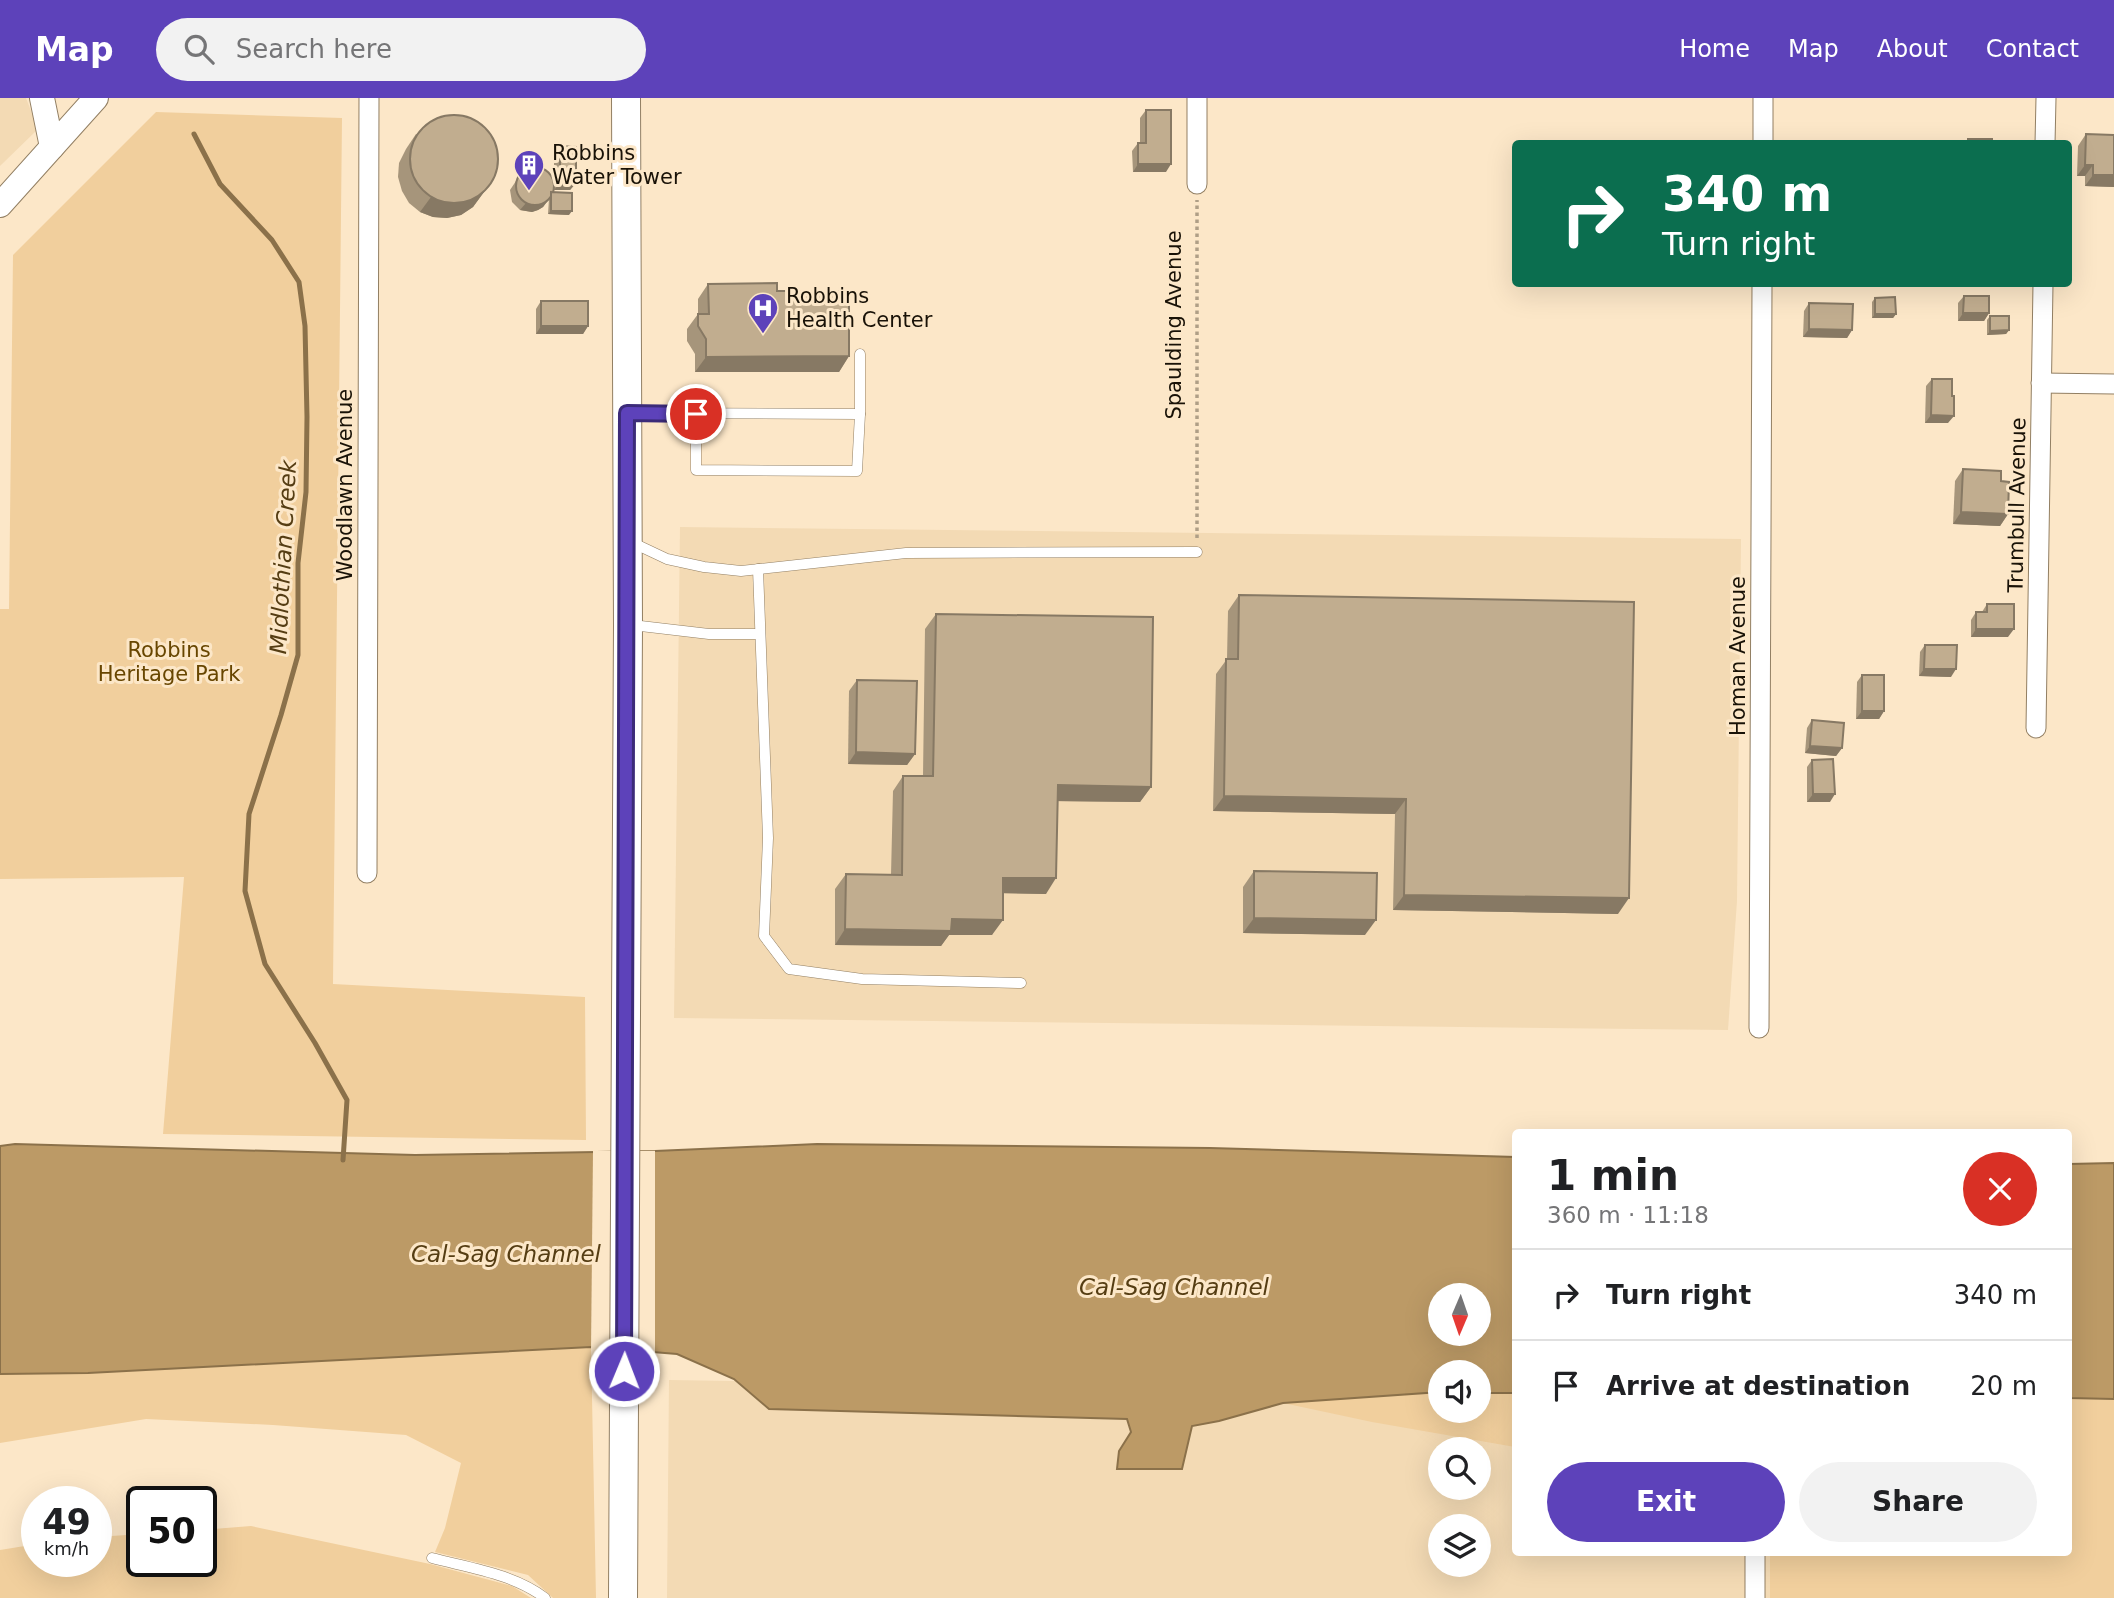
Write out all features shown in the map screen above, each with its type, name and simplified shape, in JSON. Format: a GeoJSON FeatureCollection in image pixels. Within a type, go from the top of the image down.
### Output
{"type":"FeatureCollection","features":[{"type":"Feature","properties":{"kind":"main road"},"geometry":{"type":"LineString","coordinates":[[623,1598],[628,625],[626,98]]}},
{"type":"Feature","properties":{"kind":"street"},"geometry":{"type":"LineString","coordinates":[[42,98],[52,147]]}},
{"type":"Feature","properties":{"kind":"street"},"geometry":{"type":"LineString","coordinates":[[0,205],[96,98]]}},
{"type":"Feature","properties":{"kind":"street","name":"Woodlawn Avenue"},"geometry":{"type":"LineString","coordinates":[[367,873],[369,98]]}},
{"type":"Feature","properties":{"kind":"street"},"geometry":{"type":"LineString","coordinates":[[1197,98],[1197,184]]}},
{"type":"Feature","properties":{"kind":"street"},"geometry":{"type":"LineString","coordinates":[[1763,98],[1763,140]]}},
{"type":"Feature","properties":{"kind":"street"},"geometry":{"type":"LineString","coordinates":[[2045,140],[2046,98]]}},
{"type":"Feature","properties":{"kind":"street","name":"Homan Avenue"},"geometry":{"type":"LineString","coordinates":[[1759,1028],[1762,287]]}},
{"type":"Feature","properties":{"kind":"street","name":"Trumbull Avenue"},"geometry":{"type":"LineString","coordinates":[[2036,728],[2043,287]]}},
{"type":"Feature","properties":{"kind":"street"},"geometry":{"type":"LineString","coordinates":[[2041,383],[2114,384]]}},
{"type":"Feature","properties":{"kind":"street"},"geometry":{"type":"LineString","coordinates":[[1755,1556],[1755,1598]]}},
{"type":"Feature","properties":{"kind":"lane"},"geometry":{"type":"LineString","coordinates":[[696,414],[696,470],[857,471],[860,354]]}},
{"type":"Feature","properties":{"kind":"lane"},"geometry":{"type":"LineString","coordinates":[[627,413],[860,414]]}},
{"type":"Feature","properties":{"kind":"lane"},"geometry":{"type":"LineString","coordinates":[[628,540],[667,559],[741,571],[906,553],[1197,552]]}},
{"type":"Feature","properties":{"kind":"lane"},"geometry":{"type":"LineString","coordinates":[[758,569],[768,838],[764,936],[789,969],[862,979],[1021,983]]}},
{"type":"Feature","properties":{"kind":"lane"},"geometry":{"type":"LineString","coordinates":[[628,625],[709,635],[760,634]]}},
{"type":"Feature","properties":{"kind":"lane"},"geometry":{"type":"LineString","coordinates":[[432,1558],[502,1576],[533,1588],[545,1598]]}},
{"type":"Feature","properties":{"kind":"path","name":"Spaulding Avenue"},"geometry":{"type":"LineString","coordinates":[[1197,184],[1197,552]]}},
{"type":"Feature","properties":{"kind":"shaded area"},"geometry":{"type":"Polygon","coordinates":[[[0,98],[26,98],[38,129],[0,166],[0,98]]]}},
{"type":"Feature","properties":{"kind":"shaded area"},"geometry":{"type":"Polygon","coordinates":[[[680,527],[1741,539],[1737,901],[1728,1030],[674,1018],[680,527]]]}},
{"type":"Feature","properties":{"kind":"shaded area"},"geometry":{"type":"Polygon","coordinates":[[[669,1380],[1428,1392],[1428,1423],[1491,1423],[1491,1393],[1512,1393],[1512,1556],[1770,1556],[1770,1598],[667,1598],[669,1380]]]}},
{"type":"Feature","properties":{"kind":"green space","name":"Robbins Heritage Park"},"geometry":{"type":"Polygon","coordinates":[[[156,112],[342,118],[333,984],[585,997],[586,1140],[163,1134],[184,877],[0,879],[0,609],[9,609],[13,255],[156,112]]]}},
{"type":"Feature","properties":{"kind":"green space"},"geometry":{"type":"Polygon","coordinates":[[[591,1347],[596,1598],[553,1598],[528,1575],[435,1552],[445,1528],[461,1463],[406,1435],[146,1419],[0,1443],[0,1374],[88,1373],[591,1347]]]}},
{"type":"Feature","properties":{"kind":"green space"},"geometry":{"type":"Polygon","coordinates":[[[1428,1393],[1428,1423],[1491,1423],[1491,1393],[1512,1393],[1512,1446],[1491,1443],[1491,1437],[1458,1437],[1283,1403],[1428,1393]]]}},
{"type":"Feature","properties":{"kind":"green space"},"geometry":{"type":"Polygon","coordinates":[[[2072,1398],[2114,1399],[2114,1598],[1770,1598],[1770,1556],[2072,1556],[2072,1398]]]}},
{"type":"Feature","properties":{"kind":"green space"},"geometry":{"type":"Polygon","coordinates":[[[251,1526],[430,1564],[512,1586],[531,1598],[0,1598],[0,1550],[21,1547],[21,1577],[112,1577],[112,1536],[126,1535],[126,1577],[217,1577],[217,1529],[251,1526]]]}},
{"type":"Feature","properties":{"kind":"water","name":"Cal-Sag Channel"},"geometry":{"type":"Polygon","coordinates":[[[15,1144],[415,1155],[655,1151],[817,1144],[1210,1148],[1512,1157],[1512,1393],[1491,1393],[1491,1360],[1428,1360],[1428,1393],[1283,1403],[1192,1426],[1182,1469],[1117,1469],[1119,1451],[1131,1432],[1127,1419],[769,1409],[734,1379],[677,1354],[591,1347],[88,1373],[0,1374],[0,1146],[15,1144]]]}},
{"type":"Feature","properties":{"kind":"water"},"geometry":{"type":"Polygon","coordinates":[[[2114,1163],[2114,1399],[2072,1398],[2072,1164],[2114,1163]]]}},
{"type":"Feature","properties":{"kind":"pier"},"geometry":{"type":"Polygon","coordinates":[[[593,1151],[655,1151],[655,1356],[591,1351],[593,1151]]]}},
{"type":"Feature","properties":{"kind":"building"},"geometry":{"type":"Polygon","coordinates":[[[1146,110],[1171,110],[1171,164],[1138,164],[1138,143],[1146,143],[1146,110]]]}},
{"type":"Feature","properties":{"kind":"building"},"geometry":{"type":"Polygon","coordinates":[[[445,115],[463,115],[479,122],[491,134],[498,150],[498,168],[491,184],[479,196],[463,203],[445,203],[429,196],[417,184],[410,168],[410,150],[417,134],[429,122],[445,115]]]}},
{"type":"Feature","properties":{"kind":"building"},"geometry":{"type":"Polygon","coordinates":[[[2086,134],[2114,135],[2114,175],[2093,175],[2093,165],[2085,165],[2086,134]]]}},
{"type":"Feature","properties":{"kind":"building"},"geometry":{"type":"Polygon","coordinates":[[[560,146],[576,147],[576,183],[560,183],[560,146]]]}},
{"type":"Feature","properties":{"kind":"building","name":"Robbins Water Tower"},"geometry":{"type":"Polygon","coordinates":[[[535,167],[548,173],[554,186],[548,199],[535,205],[522,199],[516,186],[522,173],[535,167]]]}},
{"type":"Feature","properties":{"kind":"building"},"geometry":{"type":"Polygon","coordinates":[[[551,192],[572,193],[572,211],[551,211],[551,192]]]}},
{"type":"Feature","properties":{"kind":"building","name":"Robbins Health Center"},"geometry":{"type":"Polygon","coordinates":[[[777,283],[777,291],[849,291],[849,356],[706,357],[706,339],[698,326],[698,314],[709,314],[708,284],[777,283]]]}},
{"type":"Feature","properties":{"kind":"building"},"geometry":{"type":"Polygon","coordinates":[[[1964,296],[1989,296],[1989,313],[1963,313],[1964,296]]]}},
{"type":"Feature","properties":{"kind":"building"},"geometry":{"type":"Polygon","coordinates":[[[1895,297],[1896,314],[1875,314],[1875,298],[1895,297]]]}},
{"type":"Feature","properties":{"kind":"building"},"geometry":{"type":"Polygon","coordinates":[[[541,301],[588,301],[588,326],[541,326],[541,301]]]}},
{"type":"Feature","properties":{"kind":"building"},"geometry":{"type":"Polygon","coordinates":[[[1809,303],[1853,304],[1852,330],[1809,329],[1809,303]]]}},
{"type":"Feature","properties":{"kind":"building"},"geometry":{"type":"Polygon","coordinates":[[[1990,316],[2009,316],[2009,330],[1990,331],[1990,316]]]}},
{"type":"Feature","properties":{"kind":"building"},"geometry":{"type":"Polygon","coordinates":[[[1932,379],[1952,379],[1954,416],[1931,415],[1932,379]]]}},
{"type":"Feature","properties":{"kind":"building"},"geometry":{"type":"Polygon","coordinates":[[[1963,469],[2001,471],[2001,481],[2009,482],[2008,514],[1961,512],[1963,469]]]}},
{"type":"Feature","properties":{"kind":"building"},"geometry":{"type":"Polygon","coordinates":[[[1239,595],[1634,602],[1629,898],[1404,895],[1406,799],[1224,796],[1226,659],[1238,659],[1239,595]]]}},
{"type":"Feature","properties":{"kind":"building"},"geometry":{"type":"Polygon","coordinates":[[[1987,604],[2014,604],[2014,629],[1976,629],[1976,612],[1987,612],[1987,604]]]}},
{"type":"Feature","properties":{"kind":"building"},"geometry":{"type":"Polygon","coordinates":[[[936,614],[1153,617],[1151,787],[1058,785],[1056,878],[1003,878],[1003,920],[952,919],[951,931],[845,929],[846,874],[902,875],[903,776],[933,776],[936,614]]]}},
{"type":"Feature","properties":{"kind":"building"},"geometry":{"type":"Polygon","coordinates":[[[1925,645],[1957,645],[1956,669],[1924,669],[1925,645]]]}},
{"type":"Feature","properties":{"kind":"building"},"geometry":{"type":"Polygon","coordinates":[[[1862,675],[1884,675],[1884,711],[1862,711],[1862,675]]]}},
{"type":"Feature","properties":{"kind":"building"},"geometry":{"type":"Polygon","coordinates":[[[857,680],[917,681],[915,754],[856,752],[857,680]]]}},
{"type":"Feature","properties":{"kind":"building"},"geometry":{"type":"Polygon","coordinates":[[[1812,720],[1844,723],[1842,748],[1810,746],[1812,720]]]}},
{"type":"Feature","properties":{"kind":"building"},"geometry":{"type":"Polygon","coordinates":[[[1833,759],[1835,794],[1813,794],[1812,760],[1833,759]]]}},
{"type":"Feature","properties":{"kind":"building"},"geometry":{"type":"Polygon","coordinates":[[[1254,871],[1377,873],[1376,920],[1254,918],[1254,871]]]}},
{"type":"Feature","properties":{"kind":"waterway","name":"Midlothian Creek"},"geometry":{"type":"LineString","coordinates":[[194,134],[220,184],[272,240],[299,282],[305,326],[307,417],[306,492],[298,563],[298,655],[249,814],[245,891],[265,964],[347,1100],[343,1160]]}},
{"type":"Feature","properties":{"kind":"place","name":"Robbins Water Tower"},"geometry":{"type":"Point","coordinates":[529,192]}},
{"type":"Feature","properties":{"kind":"place","name":"Robbins Health Center"},"geometry":{"type":"Point","coordinates":[763,335]}},
{"type":"Feature","properties":{"kind":"route"},"geometry":{"type":"LineString","coordinates":[[624,1371],[627,413],[696,414]]}}]}
